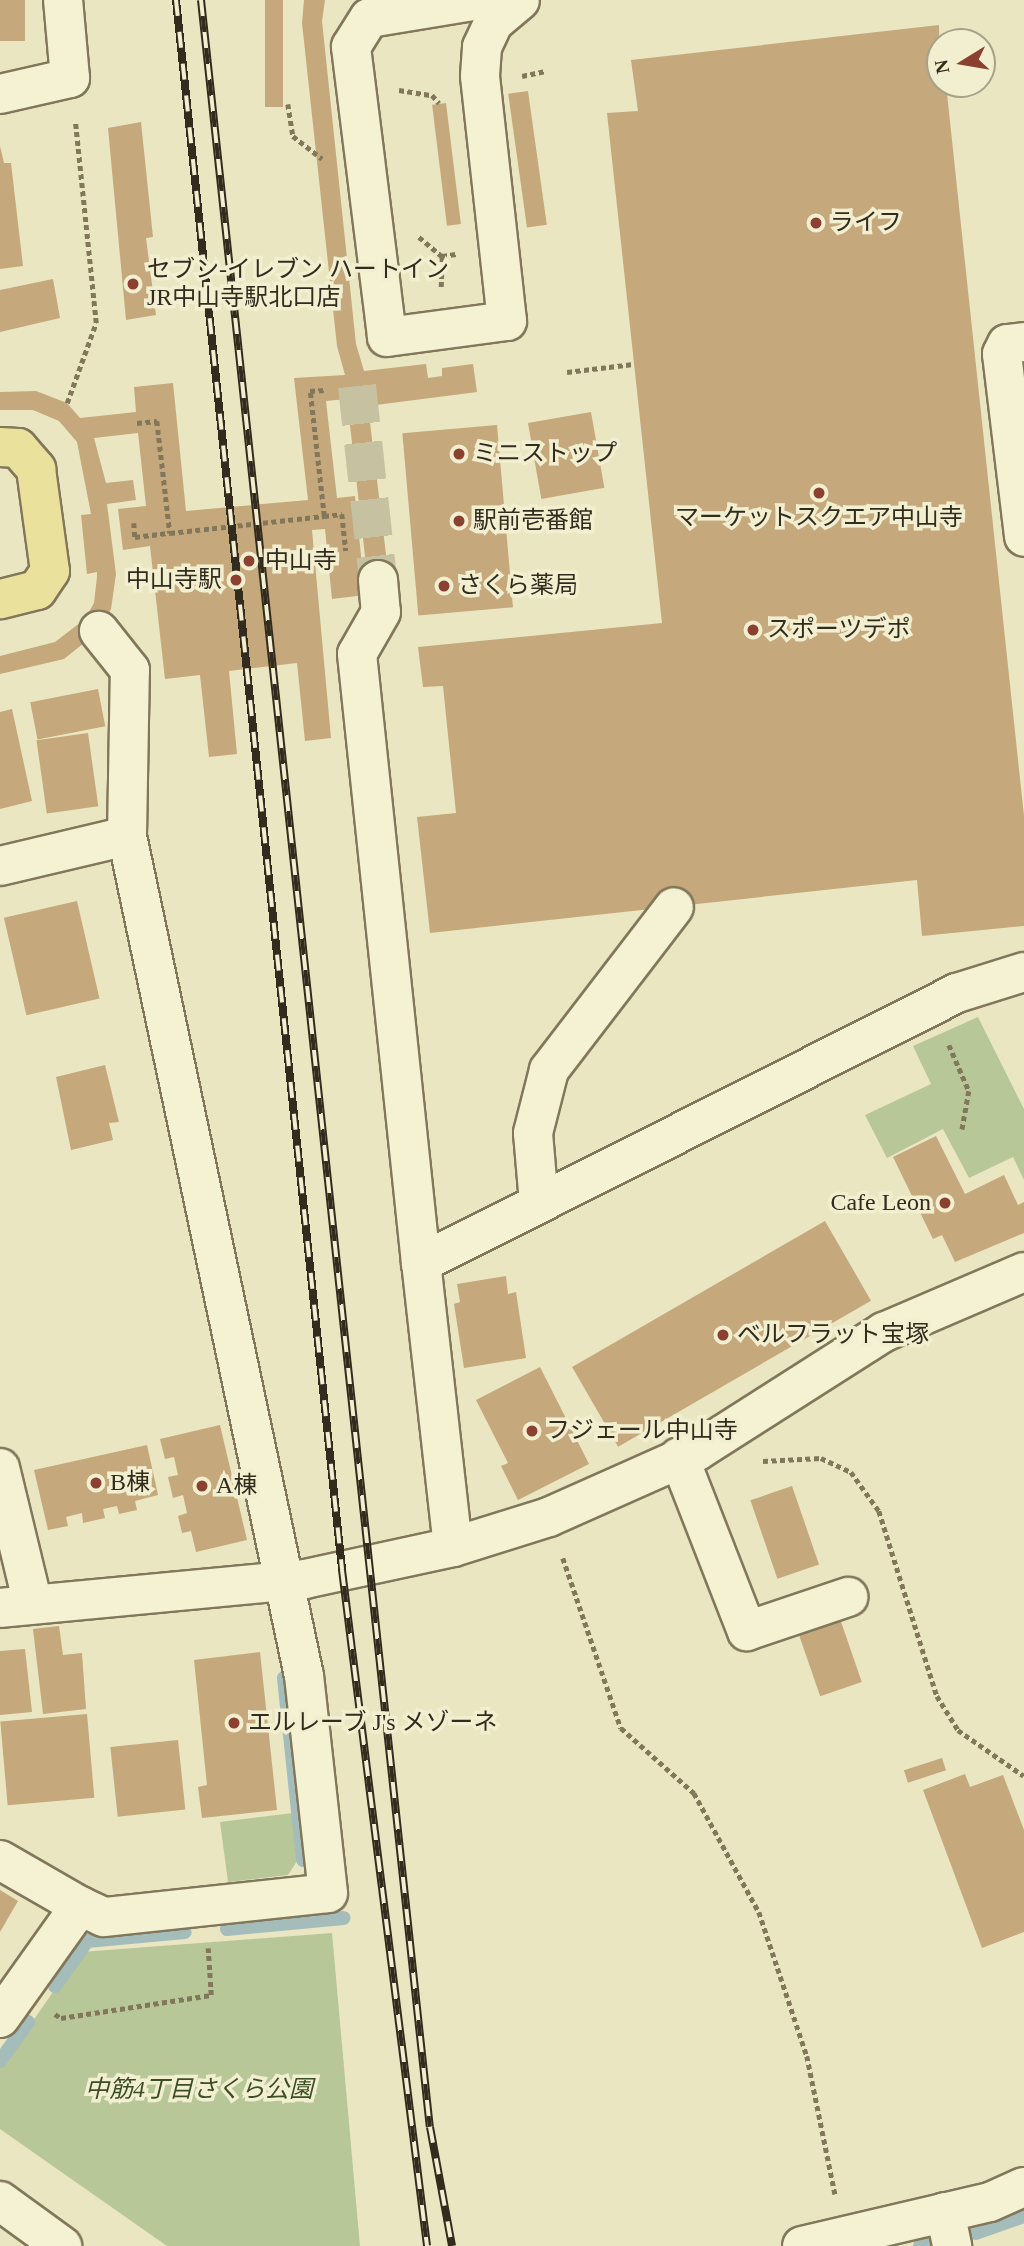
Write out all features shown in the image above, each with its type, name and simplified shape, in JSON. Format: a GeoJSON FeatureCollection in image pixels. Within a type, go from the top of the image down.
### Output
{"type":"FeatureCollection","features":[{"type":"Feature","properties":{"kind":"main road"},"geometry":{"type":"LineString","coordinates":[[0,447],[18,448],[36,469],[50,570],[37,590],[0,599]]}},
{"type":"Feature","properties":{"kind":"street"},"geometry":{"type":"LineString","coordinates":[[0,94],[70,78],[63,0]]}},
{"type":"Feature","properties":{"kind":"street"},"geometry":{"type":"LineString","coordinates":[[479,0],[369,18],[351,47],[387,337],[507,321],[480,76],[482,47],[493,23],[520,0]]}},
{"type":"Feature","properties":{"kind":"street"},"geometry":{"type":"LineString","coordinates":[[1024,342],[1007,344],[1002,354],[1024,537]]}},
{"type":"Feature","properties":{"kind":"street"},"geometry":{"type":"LineString","coordinates":[[378,580],[381,612],[357,654],[453,1548]]}},
{"type":"Feature","properties":{"kind":"street"},"geometry":{"type":"LineString","coordinates":[[0,1860],[104,1917],[328,1893],[304,1676],[127,836],[130,670],[99,631]]}},
{"type":"Feature","properties":{"kind":"street"},"geometry":{"type":"LineString","coordinates":[[0,866],[127,836]]}},
{"type":"Feature","properties":{"kind":"street"},"geometry":{"type":"LineString","coordinates":[[539,1203],[533,1133],[549,1070],[674,907]]}},
{"type":"Feature","properties":{"kind":"street"},"geometry":{"type":"LineString","coordinates":[[421,1263],[932,1006],[1024,972]]}},
{"type":"Feature","properties":{"kind":"street"},"geometry":{"type":"LineString","coordinates":[[0,1468],[16,1606],[284,1580],[453,1548],[550,1517],[679,1457],[808,1384],[884,1332],[1024,1272]]}},
{"type":"Feature","properties":{"kind":"street"},"geometry":{"type":"LineString","coordinates":[[679,1457],[747,1630],[848,1597]]}},
{"type":"Feature","properties":{"kind":"street"},"geometry":{"type":"LineString","coordinates":[[9,2006],[80,1906]]}},
{"type":"Feature","properties":{"kind":"street"},"geometry":{"type":"LineString","coordinates":[[802,2246],[844,2236],[949,2229],[1024,2187]]}},
{"type":"Feature","properties":{"kind":"street"},"geometry":{"type":"LineString","coordinates":[[0,2201],[62,2246]]}},
{"type":"Feature","properties":{"kind":"path"},"geometry":{"type":"LineString","coordinates":[[67,403],[96,323],[70,78]]}},
{"type":"Feature","properties":{"kind":"path"},"geometry":{"type":"LineString","coordinates":[[566,372],[634,363]]}},
{"type":"Feature","properties":{"kind":"path"},"geometry":{"type":"LineString","coordinates":[[324,516],[310,391],[325,390]]}},
{"type":"Feature","properties":{"kind":"path"},"geometry":{"type":"LineString","coordinates":[[137,423],[157,421],[170,533]]}},
{"type":"Feature","properties":{"kind":"path"},"geometry":{"type":"LineString","coordinates":[[134,523],[135,537],[342,514],[345,544]]}},
{"type":"Feature","properties":{"kind":"path"},"geometry":{"type":"LineString","coordinates":[[932,1006],[969,1091],[962,1129]]}},
{"type":"Feature","properties":{"kind":"path"},"geometry":{"type":"LineString","coordinates":[[550,1517],[621,1728],[694,1793],[759,1912],[807,2056],[844,2236]]}},
{"type":"Feature","properties":{"kind":"path"},"geometry":{"type":"LineString","coordinates":[[9,2006],[61,2018],[211,1994],[206,1906]]}},
{"type":"Feature","properties":{"kind":"green space"},"geometry":{"type":"Polygon","coordinates":[[[978,1017],[1024,1109],[1024,1180],[1013,1157],[969,1178],[943,1129],[887,1158],[865,1115],[931,1084],[913,1046],[978,1017]]]}},
{"type":"Feature","properties":{"kind":"green space"},"geometry":{"type":"Polygon","coordinates":[[[293,1813],[299,1858],[288,1875],[228,1882],[220,1822],[293,1813]]]}},
{"type":"Feature","properties":{"kind":"green space","name":"中筋4丁目さくら公園"},"geometry":{"type":"Polygon","coordinates":[[[332,1933],[360,2246],[167,2246],[0,2129],[0,2068],[81,1952],[332,1933]]]}},
{"type":"Feature","properties":{"kind":"building"},"geometry":{"type":"Polygon","coordinates":[[[0,0],[25,0],[25,41],[0,41],[0,0]]]}},
{"type":"Feature","properties":{"kind":"building"},"geometry":{"type":"Polygon","coordinates":[[[265,0],[283,0],[283,107],[265,107],[265,0]]]}},
{"type":"Feature","properties":{"kind":"building","name":"中山寺駅"},"geometry":{"type":"Polygon","coordinates":[[[304,0],[325,0],[322,21],[356,344],[364,371],[426,364],[428,378],[442,376],[442,368],[473,364],[477,392],[368,406],[389,579],[368,582],[347,399],[326,401],[337,498],[355,496],[365,595],[332,599],[325,529],[312,530],[331,738],[305,741],[297,663],[229,671],[237,754],[209,757],[200,675],[165,679],[150,546],[123,550],[118,509],[146,506],[138,433],[94,438],[106,483],[133,480],[136,500],[107,504],[116,574],[111,609],[99,631],[64,659],[0,674],[0,656],[55,642],[85,619],[94,603],[97,572],[87,574],[81,515],[91,514],[77,442],[59,421],[33,410],[0,410],[0,392],[36,391],[67,403],[80,418],[136,412],[134,387],[173,383],[186,511],[308,500],[294,378],[345,375],[337,346],[302,23],[304,0]]]}},
{"type":"Feature","properties":{"kind":"building","name":"マーケットスクエア中山寺"},"geometry":{"type":"Polygon","coordinates":[[[939,25],[939,28],[926,28],[926,98],[947,98],[1024,816],[1024,926],[922,936],[917,880],[430,933],[417,817],[456,813],[443,686],[423,687],[418,647],[662,623],[607,113],[638,111],[631,60],[939,25]]]}},
{"type":"Feature","properties":{"kind":"building"},"geometry":{"type":"Polygon","coordinates":[[[528,91],[547,225],[527,227],[508,94],[528,91]]]}},
{"type":"Feature","properties":{"kind":"building"},"geometry":{"type":"Polygon","coordinates":[[[446,103],[461,224],[447,226],[432,105],[446,103]]]}},
{"type":"Feature","properties":{"kind":"building"},"geometry":{"type":"Polygon","coordinates":[[[141,122],[153,237],[146,238],[156,315],[126,320],[108,128],[141,122]]]}},
{"type":"Feature","properties":{"kind":"building"},"geometry":{"type":"Polygon","coordinates":[[[0,146],[4,163],[11,163],[23,266],[0,269],[0,146]]]}},
{"type":"Feature","properties":{"kind":"building"},"geometry":{"type":"Polygon","coordinates":[[[53,279],[60,318],[0,332],[0,290],[53,279]]]}},
{"type":"Feature","properties":{"kind":"building"},"geometry":{"type":"Polygon","coordinates":[[[591,412],[604,488],[541,499],[528,423],[591,412]]]}},
{"type":"Feature","properties":{"kind":"building","name":"駅前壱番館"},"geometry":{"type":"Polygon","coordinates":[[[497,425],[513,607],[418,616],[402,433],[497,425]]]}},
{"type":"Feature","properties":{"kind":"building"},"geometry":{"type":"Polygon","coordinates":[[[98,689],[105,726],[38,739],[30,702],[98,689]]]}},
{"type":"Feature","properties":{"kind":"building"},"geometry":{"type":"Polygon","coordinates":[[[12,709],[32,801],[0,809],[0,712],[12,709]]]}},
{"type":"Feature","properties":{"kind":"building"},"geometry":{"type":"Polygon","coordinates":[[[88,733],[98,806],[47,814],[37,740],[88,733]]]}},
{"type":"Feature","properties":{"kind":"building"},"geometry":{"type":"Polygon","coordinates":[[[77,901],[99,998],[26,1015],[4,918],[77,901]]]}},
{"type":"Feature","properties":{"kind":"building"},"geometry":{"type":"Polygon","coordinates":[[[105,1065],[119,1122],[109,1123],[113,1140],[71,1150],[56,1077],[105,1065]]]}},
{"type":"Feature","properties":{"kind":"building"},"geometry":{"type":"Polygon","coordinates":[[[936,1136],[965,1194],[1004,1175],[1018,1205],[1024,1202],[1024,1233],[955,1262],[942,1235],[933,1239],[893,1157],[936,1136]]]}},
{"type":"Feature","properties":{"kind":"building","name":"ベルフラット宝塚"},"geometry":{"type":"Polygon","coordinates":[[[825,1221],[871,1301],[618,1447],[572,1367],[825,1221]]]}},
{"type":"Feature","properties":{"kind":"building"},"geometry":{"type":"Polygon","coordinates":[[[506,1276],[508,1294],[516,1292],[526,1358],[464,1368],[454,1304],[460,1302],[457,1284],[506,1276]]]}},
{"type":"Feature","properties":{"kind":"building","name":"フジェール中山寺"},"geometry":{"type":"Polygon","coordinates":[[[540,1367],[589,1464],[518,1500],[501,1466],[508,1463],[476,1400],[540,1367]]]}},
{"type":"Feature","properties":{"kind":"building","name":"A棟"},"geometry":{"type":"Polygon","coordinates":[[[220,1425],[247,1540],[196,1552],[191,1531],[182,1533],[178,1516],[187,1513],[183,1495],[173,1498],[168,1477],[178,1475],[174,1457],[165,1459],[160,1439],[220,1425]]]}},
{"type":"Feature","properties":{"kind":"building","name":"B棟"},"geometry":{"type":"Polygon","coordinates":[[[147,1445],[158,1495],[135,1501],[137,1510],[119,1514],[117,1506],[103,1509],[105,1518],[83,1523],[82,1513],[66,1517],[68,1526],[48,1530],[34,1470],[147,1445]]]}},
{"type":"Feature","properties":{"kind":"building"},"geometry":{"type":"Polygon","coordinates":[[[792,1486],[819,1564],[777,1579],[750,1500],[792,1486]]]}},
{"type":"Feature","properties":{"kind":"building"},"geometry":{"type":"Polygon","coordinates":[[[838,1613],[862,1682],[820,1696],[796,1627],[838,1613]]]}},
{"type":"Feature","properties":{"kind":"building"},"geometry":{"type":"Polygon","coordinates":[[[59,1626],[63,1655],[82,1653],[86,1709],[43,1714],[33,1629],[59,1626]]]}},
{"type":"Feature","properties":{"kind":"building"},"geometry":{"type":"Polygon","coordinates":[[[25,1649],[32,1712],[0,1715],[0,1651],[25,1649]]]}},
{"type":"Feature","properties":{"kind":"building","name":"エルレーブ J's メゾーネ"},"geometry":{"type":"Polygon","coordinates":[[[260,1652],[277,1810],[202,1818],[198,1787],[207,1785],[194,1660],[260,1652]]]}},
{"type":"Feature","properties":{"kind":"building"},"geometry":{"type":"Polygon","coordinates":[[[87,1714],[94,1798],[8,1805],[0,1722],[87,1714]]]}},
{"type":"Feature","properties":{"kind":"building"},"geometry":{"type":"Polygon","coordinates":[[[178,1740],[185,1810],[118,1817],[110,1747],[178,1740]]]}},
{"type":"Feature","properties":{"kind":"building"},"geometry":{"type":"Polygon","coordinates":[[[942,1758],[946,1770],[908,1783],[904,1770],[942,1758]]]}},
{"type":"Feature","properties":{"kind":"building"},"geometry":{"type":"Polygon","coordinates":[[[965,1774],[970,1787],[1003,1775],[1024,1830],[1024,1932],[982,1948],[923,1790],[965,1774]]]}},
{"type":"Feature","properties":{"kind":"building"},"geometry":{"type":"Polygon","coordinates":[[[0,1890],[18,1901],[0,1932],[0,1890]]]}},
{"type":"Feature","properties":{"kind":"waterway"},"geometry":{"type":"LineString","coordinates":[[284,1678],[303,1860]]}},
{"type":"Feature","properties":{"kind":"waterway"},"geometry":{"type":"LineString","coordinates":[[227,1929],[343,1918]]}},
{"type":"Feature","properties":{"kind":"waterway"},"geometry":{"type":"LineString","coordinates":[[55,1986],[87,1941],[185,1932]]}},
{"type":"Feature","properties":{"kind":"waterway"},"geometry":{"type":"LineString","coordinates":[[0,2061],[28,2022]]}},
{"type":"Feature","properties":{"kind":"waterway"},"geometry":{"type":"LineString","coordinates":[[976,2233],[1024,2216]]}},
{"type":"Feature","properties":{"kind":"waterway"},"geometry":{"type":"LineString","coordinates":[[920,2246],[927,2244]]}},
{"type":"Feature","properties":{"kind":"tunnel"},"geometry":{"type":"LineString","coordinates":[[357,386],[378,580]]}},
{"type":"Feature","properties":{"kind":"railway"},"geometry":{"type":"LineString","coordinates":[[176,0],[342,1570],[427,2246]]}},
{"type":"Feature","properties":{"kind":"railway"},"geometry":{"type":"LineString","coordinates":[[201,0],[430,2127],[452,2246]]}},
{"type":"Feature","properties":{"kind":"place","name":"ライフ"},"geometry":{"type":"Point","coordinates":[816,223]}},
{"type":"Feature","properties":{"kind":"place","name":"セブン-イレブン ハートイン JR中山寺駅北口店"},"geometry":{"type":"Point","coordinates":[133,284]}},
{"type":"Feature","properties":{"kind":"place","name":"ミニストップ"},"geometry":{"type":"Point","coordinates":[459,454]}},
{"type":"Feature","properties":{"kind":"place","name":"マーケットスクエア中山寺"},"geometry":{"type":"Point","coordinates":[819,493]}},
{"type":"Feature","properties":{"kind":"place","name":"駅前壱番館"},"geometry":{"type":"Point","coordinates":[459,521]}},
{"type":"Feature","properties":{"kind":"place","name":"中山寺"},"geometry":{"type":"Point","coordinates":[249,561]}},
{"type":"Feature","properties":{"kind":"place","name":"中山寺駅"},"geometry":{"type":"Point","coordinates":[236,580]}},
{"type":"Feature","properties":{"kind":"place","name":"さくら薬局"},"geometry":{"type":"Point","coordinates":[444,586]}},
{"type":"Feature","properties":{"kind":"place","name":"スポーツデポ"},"geometry":{"type":"Point","coordinates":[753,630]}},
{"type":"Feature","properties":{"kind":"place","name":"Cafe Leon"},"geometry":{"type":"Point","coordinates":[945,1203]}},
{"type":"Feature","properties":{"kind":"place","name":"ベルフラット宝塚"},"geometry":{"type":"Point","coordinates":[723,1335]}},
{"type":"Feature","properties":{"kind":"place","name":"フジェール中山寺"},"geometry":{"type":"Point","coordinates":[532,1431]}},
{"type":"Feature","properties":{"kind":"place","name":"B棟"},"geometry":{"type":"Point","coordinates":[96,1483]}},
{"type":"Feature","properties":{"kind":"place","name":"A棟"},"geometry":{"type":"Point","coordinates":[202,1486]}},
{"type":"Feature","properties":{"kind":"place","name":"エルレーブ J's メゾーネ"},"geometry":{"type":"Point","coordinates":[234,1723]}}]}
